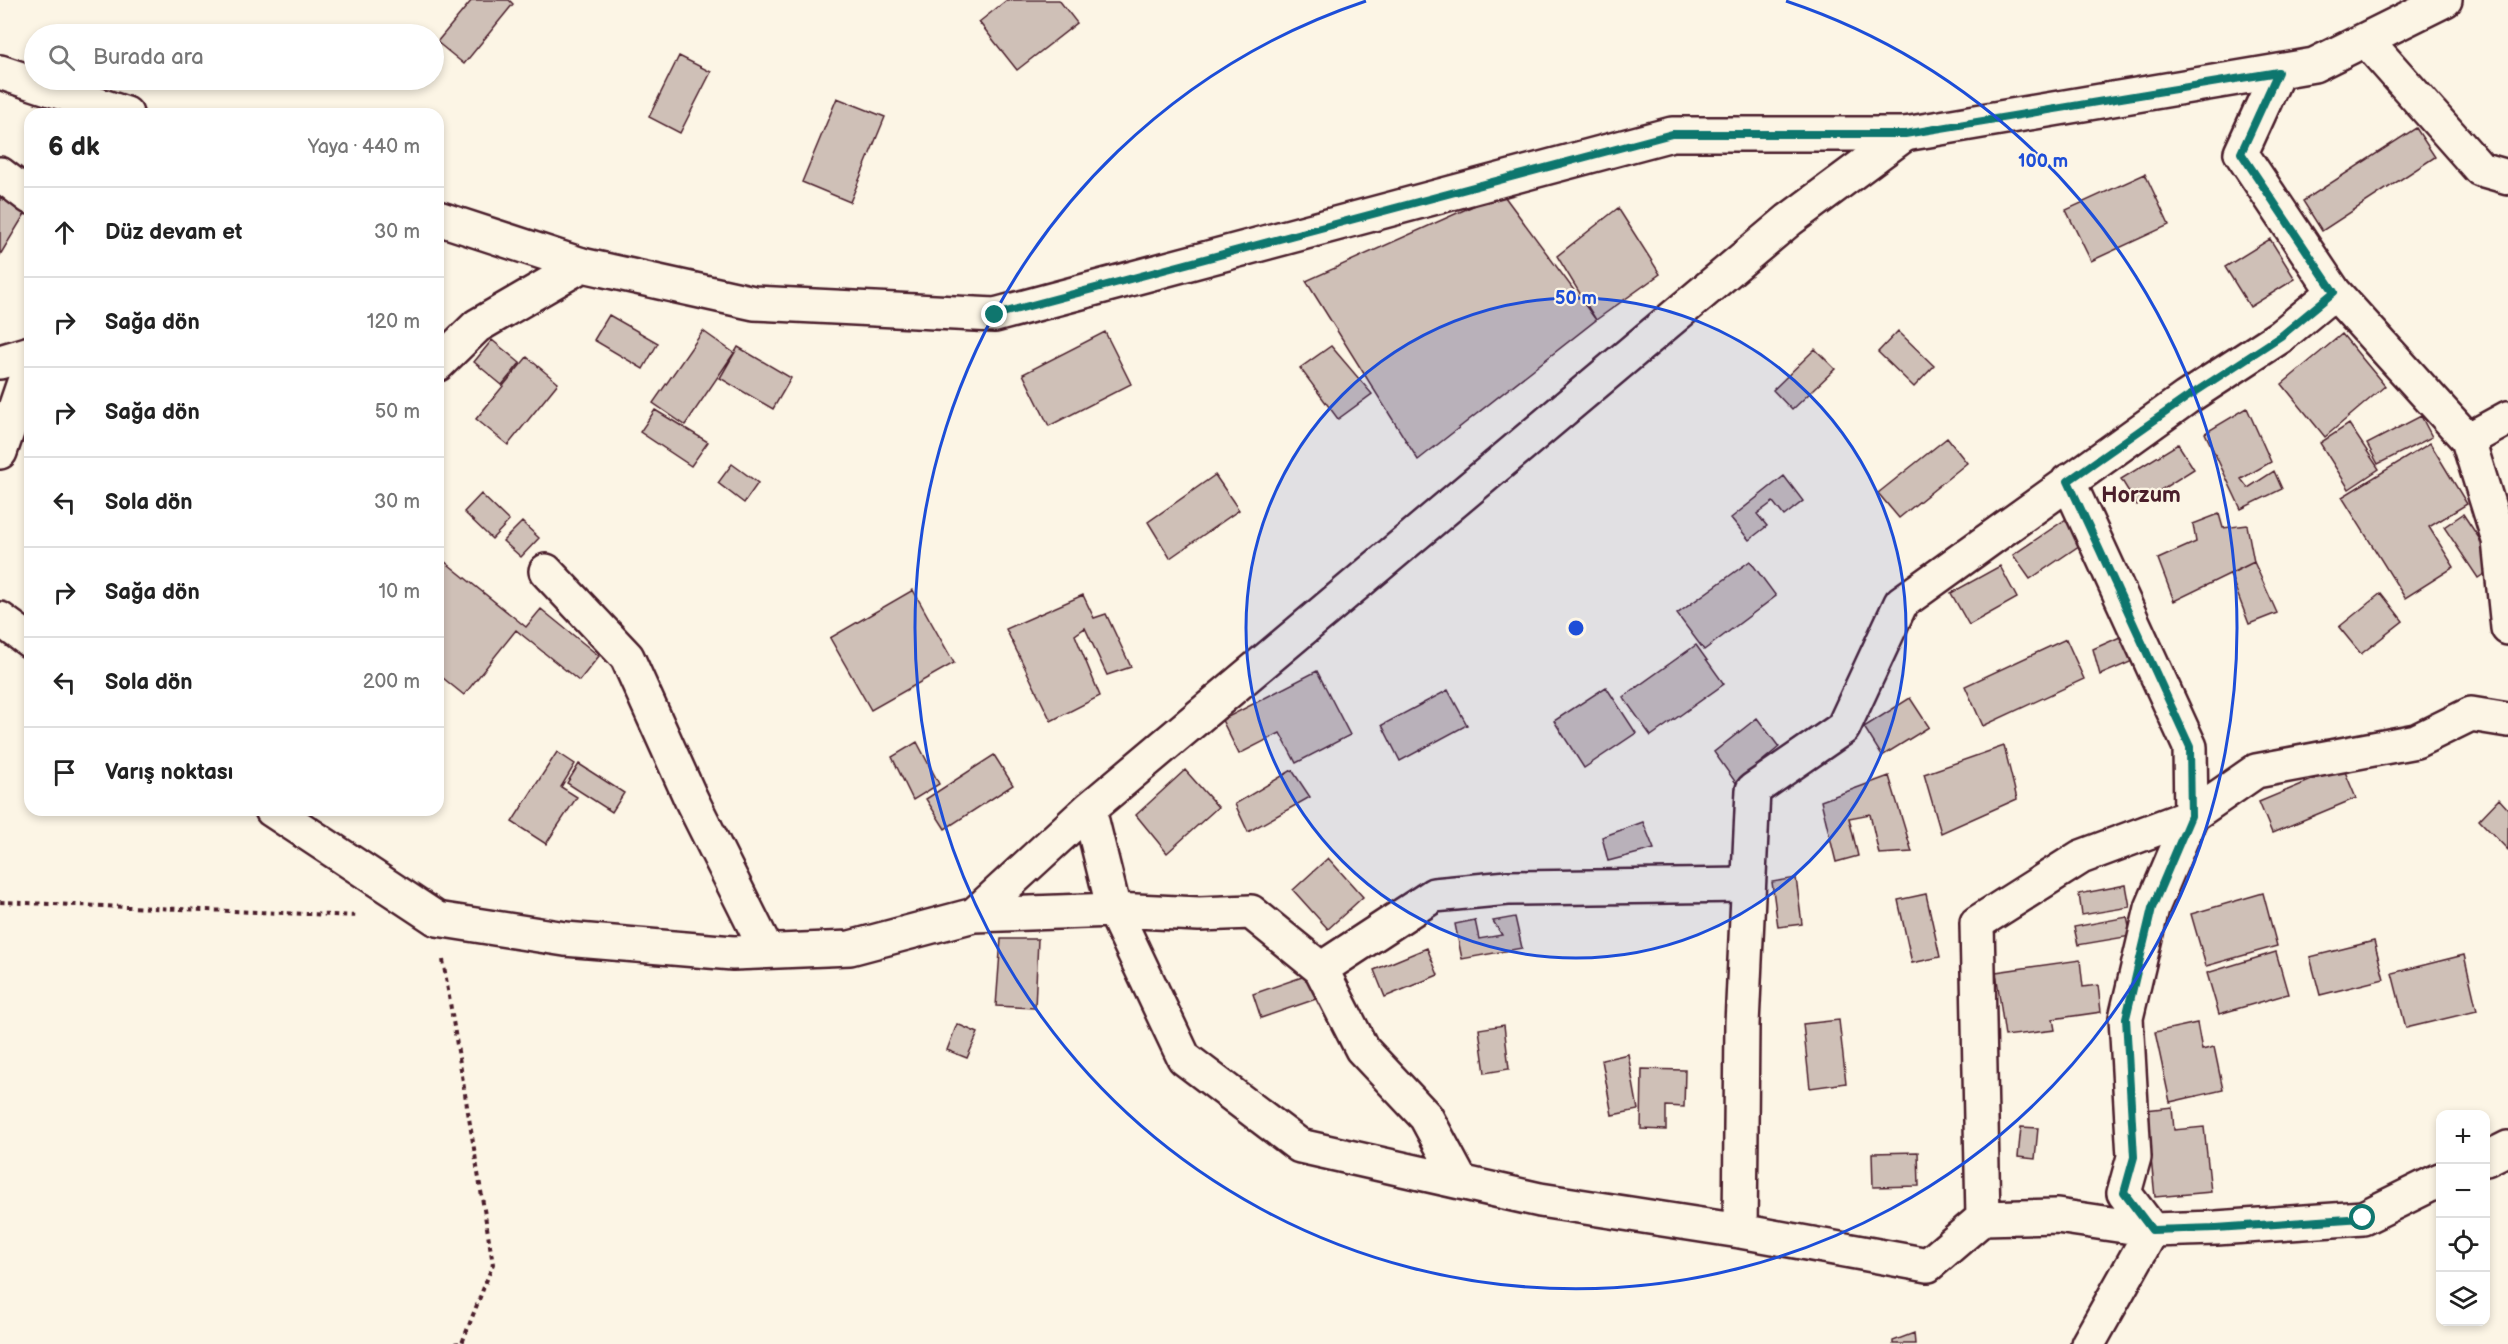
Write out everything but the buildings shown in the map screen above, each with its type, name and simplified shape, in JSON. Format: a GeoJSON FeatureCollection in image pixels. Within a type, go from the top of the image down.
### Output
{"type":"FeatureCollection","features":[{"type":"Feature","properties":{"kind":"street"},"geometry":{"type":"LineString","coordinates":[[444,220],[582,265],[754,303],[995,315],[1672,134],[1905,134],[2314,65],[2445,0]]}},
{"type":"Feature","properties":{"kind":"street"},"geometry":{"type":"LineString","coordinates":[[2366,40],[2480,169],[2508,177]]}},
{"type":"Feature","properties":{"kind":"street"},"geometry":{"type":"LineString","coordinates":[[0,72],[24,80]]}},
{"type":"Feature","properties":{"kind":"street"},"geometry":{"type":"LineString","coordinates":[[2278,72],[2241,153],[2334,292],[2468,440],[2499,540],[2508,628]]}},
{"type":"Feature","properties":{"kind":"street"},"geometry":{"type":"LineString","coordinates":[[54,90],[108,108]]}},
{"type":"Feature","properties":{"kind":"street"},"geometry":{"type":"LineString","coordinates":[[974,915],[1089,809],[1789,220],[1905,134]]}},
{"type":"Feature","properties":{"kind":"street"},"geometry":{"type":"LineString","coordinates":[[0,174],[24,192]]}},
{"type":"Feature","properties":{"kind":"street"},"geometry":{"type":"LineString","coordinates":[[444,358],[477,326],[582,265]]}},
{"type":"Feature","properties":{"kind":"street"},"geometry":{"type":"LineString","coordinates":[[1740,1231],[1742,1024],[1753,790],[1843,728],[1901,603],[2186,398],[2281,336],[2334,292]]}},
{"type":"Feature","properties":{"kind":"street"},"geometry":{"type":"LineString","coordinates":[[0,362],[24,355]]}},
{"type":"Feature","properties":{"kind":"street"},"geometry":{"type":"LineString","coordinates":[[0,452],[24,382]]}},
{"type":"Feature","properties":{"kind":"street"},"geometry":{"type":"LineString","coordinates":[[2468,440],[2508,418]]}},
{"type":"Feature","properties":{"kind":"street"},"geometry":{"type":"LineString","coordinates":[[2068,481],[2190,747],[2191,816],[2152,908],[2126,1018],[2134,1157],[2124,1193],[2152,1230]]}},
{"type":"Feature","properties":{"kind":"street"},"geometry":{"type":"LineString","coordinates":[[546,571],[627,657],[691,799],[767,951]]}},
{"type":"Feature","properties":{"kind":"street"},"geometry":{"type":"LineString","coordinates":[[0,620],[24,637]]}},
{"type":"Feature","properties":{"kind":"street"},"geometry":{"type":"LineString","coordinates":[[1983,1218],[1977,923],[2081,857],[2191,816],[2256,771],[2416,741],[2470,714],[2508,720]]}},
{"type":"Feature","properties":{"kind":"street"},"geometry":{"type":"LineString","coordinates":[[1089,809],[1114,910],[1184,1058],[1300,1146],[1540,1200],[1740,1231],[1928,1265],[1983,1218],[2057,1216],[2152,1230],[2363,1218],[2436,1182]]}},
{"type":"Feature","properties":{"kind":"street"},"geometry":{"type":"LineString","coordinates":[[281,816],[436,919],[565,939],[733,953],[850,948],[974,915],[1114,910],[1199,914],[1251,912],[1321,969],[1362,1049],[1426,1117],[1461,1182]]}},
{"type":"Feature","properties":{"kind":"street"},"geometry":{"type":"LineString","coordinates":[[1321,969],[1434,895],[1508,888],[1747,885]]}},
{"type":"Feature","properties":{"kind":"street"},"geometry":{"type":"LineString","coordinates":[[2490,1157],[2508,1148]]}},
{"type":"Feature","properties":{"kind":"street"},"geometry":{"type":"LineString","coordinates":[[2088,1344],[2152,1230]]}},
{"type":"Feature","properties":{"kind":"path"},"geometry":{"type":"LineString","coordinates":[[0,902],[366,916]]}},
{"type":"Feature","properties":{"kind":"path"},"geometry":{"type":"LineString","coordinates":[[436,919],[493,1264],[462,1343],[452,1344]]}},
{"type":"Feature","properties":{"kind":"district","name":"Horzum"},"geometry":{"type":"Point","coordinates":[2141,495]}},
{"type":"Feature","properties":{"kind":"route"},"geometry":{"type":"LineString","coordinates":[[995,315],[1672,134],[1905,134],[2278,72],[2241,153],[2334,292],[2281,336],[2186,398],[2068,481],[2190,747],[2191,816],[2152,908],[2126,1018],[2134,1157],[2124,1193],[2152,1230],[2363,1218]]}}]}
